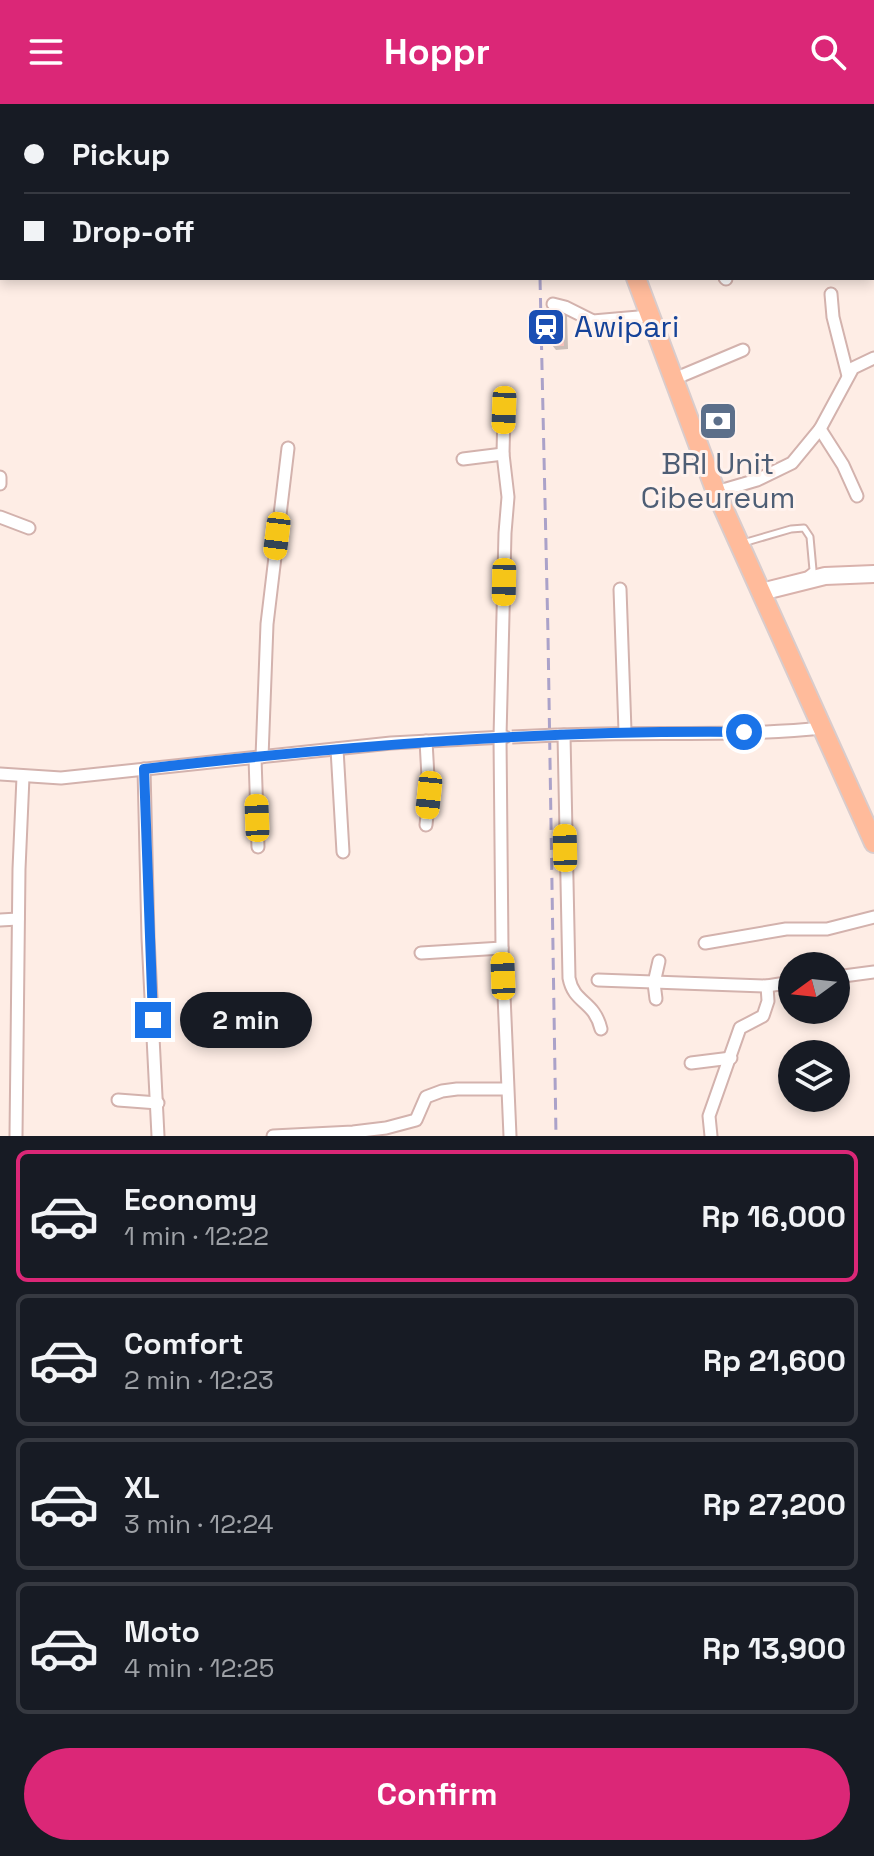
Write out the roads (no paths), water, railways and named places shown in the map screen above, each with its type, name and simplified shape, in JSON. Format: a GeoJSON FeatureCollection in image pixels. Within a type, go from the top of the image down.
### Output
{"type":"FeatureCollection","features":[{"type":"Feature","properties":{"kind":"main road"},"geometry":{"type":"LineString","coordinates":[[637,280],[716,492],[874,843]]}},
{"type":"Feature","properties":{"kind":"street"},"geometry":{"type":"LineString","coordinates":[[831,294],[833,317],[848,376]]}},
{"type":"Feature","properties":{"kind":"street"},"geometry":{"type":"LineString","coordinates":[[553,304],[593,321],[650,316]]}},
{"type":"Feature","properties":{"kind":"street"},"geometry":{"type":"LineString","coordinates":[[674,379],[743,350]]}},
{"type":"Feature","properties":{"kind":"street"},"geometry":{"type":"LineString","coordinates":[[716,492],[778,472],[792,463],[820,429],[848,376],[857,365],[874,358]]}},
{"type":"Feature","properties":{"kind":"street"},"geometry":{"type":"LineString","coordinates":[[504,410],[503,454],[508,518],[505,533],[506,737],[502,948],[510,1136]]}},
{"type":"Feature","properties":{"kind":"street"},"geometry":{"type":"LineString","coordinates":[[820,429],[857,496]]}},
{"type":"Feature","properties":{"kind":"street"},"geometry":{"type":"LineString","coordinates":[[258,847],[259,758],[267,624],[288,448]]}},
{"type":"Feature","properties":{"kind":"street"},"geometry":{"type":"LineString","coordinates":[[463,459],[503,454]]}},
{"type":"Feature","properties":{"kind":"street"},"geometry":{"type":"LineString","coordinates":[[0,477],[0,484]]}},
{"type":"Feature","properties":{"kind":"street"},"geometry":{"type":"LineString","coordinates":[[0,517],[29,528]]}},
{"type":"Feature","properties":{"kind":"street"},"geometry":{"type":"LineString","coordinates":[[760,589],[825,576],[874,574]]}},
{"type":"Feature","properties":{"kind":"street"},"geometry":{"type":"LineString","coordinates":[[620,589],[625,731]]}},
{"type":"Feature","properties":{"kind":"street"},"geometry":{"type":"LineString","coordinates":[[0,774],[61,778],[426,741],[625,731],[773,733],[823,728]]}},
{"type":"Feature","properties":{"kind":"street"},"geometry":{"type":"LineString","coordinates":[[560,735],[569,978],[575,995],[598,1015],[601,1029]]}},
{"type":"Feature","properties":{"kind":"street"},"geometry":{"type":"LineString","coordinates":[[426,741],[429,795],[426,825]]}},
{"type":"Feature","properties":{"kind":"street"},"geometry":{"type":"LineString","coordinates":[[337,749],[343,852]]}},
{"type":"Feature","properties":{"kind":"street"},"geometry":{"type":"LineString","coordinates":[[144,769],[148,938],[158,1136]]}},
{"type":"Feature","properties":{"kind":"street"},"geometry":{"type":"LineString","coordinates":[[16,1136],[23,777]]}},
{"type":"Feature","properties":{"kind":"street"},"geometry":{"type":"LineString","coordinates":[[705,943],[786,929],[827,929],[874,917]]}},
{"type":"Feature","properties":{"kind":"street"},"geometry":{"type":"LineString","coordinates":[[0,920],[18,919]]}},
{"type":"Feature","properties":{"kind":"street"},"geometry":{"type":"LineString","coordinates":[[421,953],[502,948]]}},
{"type":"Feature","properties":{"kind":"street"},"geometry":{"type":"LineString","coordinates":[[656,999],[654,983],[659,961]]}},
{"type":"Feature","properties":{"kind":"street"},"geometry":{"type":"LineString","coordinates":[[850,975],[874,972]]}},
{"type":"Feature","properties":{"kind":"street"},"geometry":{"type":"LineString","coordinates":[[598,980],[778,984]]}},
{"type":"Feature","properties":{"kind":"street"},"geometry":{"type":"LineString","coordinates":[[711,1136],[709,1116],[740,1028],[763,1016],[768,1001],[767,986]]}},
{"type":"Feature","properties":{"kind":"street"},"geometry":{"type":"LineString","coordinates":[[691,1063],[731,1058]]}},
{"type":"Feature","properties":{"kind":"street"},"geometry":{"type":"LineString","coordinates":[[273,1136],[386,1128],[416,1120],[426,1097],[433,1094],[457,1089],[507,1089]]}},
{"type":"Feature","properties":{"kind":"street"},"geometry":{"type":"LineString","coordinates":[[118,1100],[158,1103]]}},
{"type":"Feature","properties":{"kind":"lane"},"geometry":{"type":"LineString","coordinates":[[738,544],[791,529],[804,528],[808,532],[812,572],[760,589]]}},
{"type":"Feature","properties":{"kind":"railway"},"geometry":{"type":"LineString","coordinates":[[540,280],[556,1136]]}},
{"type":"Feature","properties":{"kind":"place","name":"Awipari"},"geometry":{"type":"Point","coordinates":[546,327]}},
{"type":"Feature","properties":{"kind":"place","name":"BRI Unit Cibeureum"},"geometry":{"type":"Point","coordinates":[718,421]}}]}
